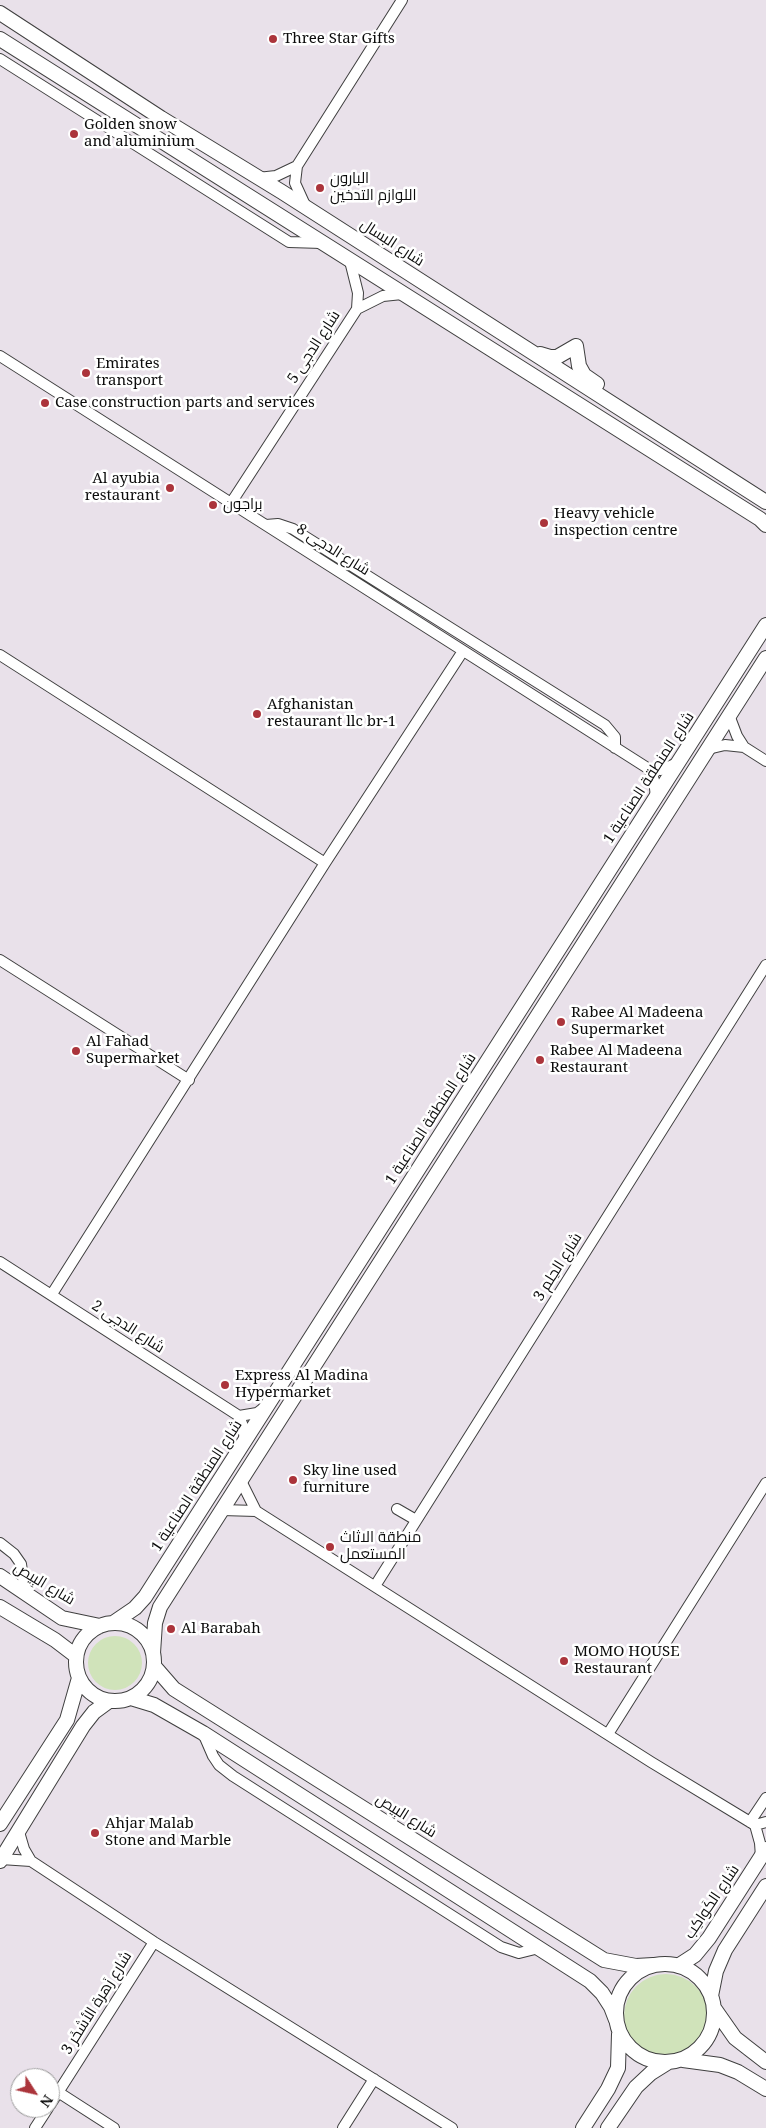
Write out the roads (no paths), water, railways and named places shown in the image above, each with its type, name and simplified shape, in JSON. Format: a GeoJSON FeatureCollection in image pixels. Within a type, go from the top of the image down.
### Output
{"type":"FeatureCollection","features":[{"type":"Feature","properties":{"kind":"street"},"geometry":{"type":"LineString","coordinates":[[307,208],[295,183],[296,166],[402,0]]}},
{"type":"Feature","properties":{"kind":"street","name":"شارع البسال"},"geometry":{"type":"LineString","coordinates":[[0,13],[161,118],[307,208],[766,502]]}},
{"type":"Feature","properties":{"kind":"street"},"geometry":{"type":"LineString","coordinates":[[0,39],[760,519],[766,525]]}},
{"type":"Feature","properties":{"kind":"street"},"geometry":{"type":"LineString","coordinates":[[0,59],[289,242],[322,243]]}},
{"type":"Feature","properties":{"kind":"street"},"geometry":{"type":"LineString","coordinates":[[258,178],[276,176],[296,166]]}},
{"type":"Feature","properties":{"kind":"street","name":"شارع الدجى 5"},"geometry":{"type":"LineString","coordinates":[[231,503],[357,309],[358,293],[350,261]]}},
{"type":"Feature","properties":{"kind":"street","name":"شارع الدجى 5"},"geometry":{"type":"LineString","coordinates":[[357,309],[383,296],[402,294]]}},
{"type":"Feature","properties":{"kind":"street"},"geometry":{"type":"LineString","coordinates":[[530,351],[550,357],[557,357],[576,346],[576,356],[584,375],[608,392],[620,408]]}},
{"type":"Feature","properties":{"kind":"street","name":"شارع الدجى 8"},"geometry":{"type":"LineString","coordinates":[[0,356],[649,769]]}},
{"type":"Feature","properties":{"kind":"street"},"geometry":{"type":"LineString","coordinates":[[266,525],[278,524],[293,528],[605,725],[615,737],[615,748]]}},
{"type":"Feature","properties":{"kind":"street","name":"شارع المنطقة الصناعية 1"},"geometry":{"type":"LineString","coordinates":[[107,1624],[135,1608],[145,1597],[766,625]]}},
{"type":"Feature","properties":{"kind":"street"},"geometry":{"type":"LineString","coordinates":[[52,1294],[325,863],[463,650]]}},
{"type":"Feature","properties":{"kind":"street"},"geometry":{"type":"LineString","coordinates":[[0,655],[325,863]]}},
{"type":"Feature","properties":{"kind":"street"},"geometry":{"type":"LineString","coordinates":[[154,1660],[148,1640],[139,1630],[127,1624],[107,1624],[89,1633],[81,1643],[76,1656],[76,1667],[79,1678],[86,1689],[97,1697],[109,1701],[131,1698],[142,1690],[150,1679],[154,1660],[155,1623],[160,1607],[766,658]]}},
{"type":"Feature","properties":{"kind":"street"},"geometry":{"type":"LineString","coordinates":[[729,715],[737,736],[744,747],[766,761]]}},
{"type":"Feature","properties":{"kind":"street"},"geometry":{"type":"LineString","coordinates":[[708,749],[725,745],[744,747]]}},
{"type":"Feature","properties":{"kind":"street"},"geometry":{"type":"LineString","coordinates":[[656,798],[654,780],[649,769],[667,768],[678,762]]}},
{"type":"Feature","properties":{"kind":"street"},"geometry":{"type":"LineString","coordinates":[[0,960],[189,1080]]}},
{"type":"Feature","properties":{"kind":"street","name":"شارع الحِلم 3"},"geometry":{"type":"LineString","coordinates":[[375,1586],[766,964]]}},
{"type":"Feature","properties":{"kind":"street","name":"شارع الدجى 2"},"geometry":{"type":"LineString","coordinates":[[0,1262],[239,1416]]}},
{"type":"Feature","properties":{"kind":"street"},"geometry":{"type":"LineString","coordinates":[[245,1440],[239,1416],[256,1413],[268,1405]]}},
{"type":"Feature","properties":{"kind":"street"},"geometry":{"type":"LineString","coordinates":[[241,1481],[256,1511]]}},
{"type":"Feature","properties":{"kind":"street"},"geometry":{"type":"LineString","coordinates":[[608,1734],[766,1483]]}},
{"type":"Feature","properties":{"kind":"street"},"geometry":{"type":"LineString","coordinates":[[397,1509],[416,1520]]}},
{"type":"Feature","properties":{"kind":"street"},"geometry":{"type":"LineString","coordinates":[[222,1510],[256,1511],[608,1734],[753,1823],[766,1822]]}},
{"type":"Feature","properties":{"kind":"street"},"geometry":{"type":"LineString","coordinates":[[0,1543],[14,1554],[20,1564],[25,1592]]}},
{"type":"Feature","properties":{"kind":"street","name":"شارع البِيص"},"geometry":{"type":"LineString","coordinates":[[0,1576],[62,1618],[107,1624]]}},
{"type":"Feature","properties":{"kind":"street"},"geometry":{"type":"LineString","coordinates":[[3,1611],[55,1640],[76,1656]]}},
{"type":"Feature","properties":{"kind":"street","name":"شارع البِيص"},"geometry":{"type":"LineString","coordinates":[[154,1660],[174,1689],[604,1960],[628,1966],[653,1965]]}},
{"type":"Feature","properties":{"kind":"street"},"geometry":{"type":"LineString","coordinates":[[1,1821],[67,1720],[79,1678]]}},
{"type":"Feature","properties":{"kind":"street"},"geometry":{"type":"LineString","coordinates":[[131,1698],[154,1705],[203,1733],[590,1980],[602,1993],[624,2042],[638,2055],[655,2062],[667,2063],[683,2060],[720,2065],[738,2072],[766,2089]]}},
{"type":"Feature","properties":{"kind":"street"},"geometry":{"type":"LineString","coordinates":[[1,1860],[83,1726],[94,1712],[109,1701]]}},
{"type":"Feature","properties":{"kind":"street"},"geometry":{"type":"LineString","coordinates":[[203,1733],[219,1765],[233,1776],[501,1947],[519,1953],[539,1948]]}},
{"type":"Feature","properties":{"kind":"street"},"geometry":{"type":"LineString","coordinates":[[764,1854],[753,1823],[766,1798]]}},
{"type":"Feature","properties":{"kind":"street"},"geometry":{"type":"LineString","coordinates":[[19,1832],[31,1861],[154,1942],[452,2128]]}},
{"type":"Feature","properties":{"kind":"street","name":"شارع الكَواكِب"},"geometry":{"type":"LineString","coordinates":[[678,1966],[695,1955],[709,1938],[764,1854]]}},
{"type":"Feature","properties":{"kind":"street"},"geometry":{"type":"LineString","coordinates":[[1,1860],[31,1861]]}},
{"type":"Feature","properties":{"kind":"street"},"geometry":{"type":"LineString","coordinates":[[683,2060],[698,2049],[710,2034],[714,2021],[713,2002],[716,1971],[726,1950],[766,1886]]}},
{"type":"Feature","properties":{"kind":"street","name":"شارع زَهرة الأشخَر 3"},"geometry":{"type":"LineString","coordinates":[[60,2089],[154,1942]]}},
{"type":"Feature","properties":{"kind":"street"},"geometry":{"type":"LineString","coordinates":[[583,2128],[608,2089],[618,2068],[616,2006],[624,1986],[640,1971],[653,1965],[666,1964],[678,1966],[698,1977],[735,2038],[766,2062]]}},
{"type":"Feature","properties":{"kind":"street"},"geometry":{"type":"LineString","coordinates":[[608,2128],[636,2087],[667,2063]]}},
{"type":"Feature","properties":{"kind":"street"},"geometry":{"type":"LineString","coordinates":[[343,2128],[374,2079]]}},
{"type":"Feature","properties":{"kind":"street"},"geometry":{"type":"LineString","coordinates":[[60,2093],[114,2128]]}},
{"type":"Feature","properties":{"kind":"place","name":"Three Star Gifts"},"geometry":{"type":"Point","coordinates":[273,39]}},
{"type":"Feature","properties":{"kind":"place","name":"Golden snow and aluminium"},"geometry":{"type":"Point","coordinates":[74,134]}},
{"type":"Feature","properties":{"kind":"place","name":"البارون اللوازم التدخين"},"geometry":{"type":"Point","coordinates":[320,188]}},
{"type":"Feature","properties":{"kind":"place","name":"Emirates transport"},"geometry":{"type":"Point","coordinates":[86,373]}},
{"type":"Feature","properties":{"kind":"place","name":"Case construction parts and services"},"geometry":{"type":"Point","coordinates":[45,403]}},
{"type":"Feature","properties":{"kind":"place","name":"Al ayubia restaurant"},"geometry":{"type":"Point","coordinates":[170,488]}},
{"type":"Feature","properties":{"kind":"place","name":"براجون"},"geometry":{"type":"Point","coordinates":[213,505]}},
{"type":"Feature","properties":{"kind":"place","name":"Heavy vehicle inspection centre"},"geometry":{"type":"Point","coordinates":[544,523]}},
{"type":"Feature","properties":{"kind":"place","name":"Afghanistan restaurant llc br-1"},"geometry":{"type":"Point","coordinates":[257,714]}},
{"type":"Feature","properties":{"kind":"place","name":"Rabee Al Madeena Supermarket"},"geometry":{"type":"Point","coordinates":[561,1022]}},
{"type":"Feature","properties":{"kind":"place","name":"Al Fahad Supermarket"},"geometry":{"type":"Point","coordinates":[76,1051]}},
{"type":"Feature","properties":{"kind":"place","name":"Rabee Al Madeena Restaurant"},"geometry":{"type":"Point","coordinates":[540,1060]}},
{"type":"Feature","properties":{"kind":"place","name":"Express Al Madina Hypermarket"},"geometry":{"type":"Point","coordinates":[225,1385]}},
{"type":"Feature","properties":{"kind":"place","name":"Sky line used furniture"},"geometry":{"type":"Point","coordinates":[293,1480]}},
{"type":"Feature","properties":{"kind":"place","name":"منطقة الاثاث المستعمل"},"geometry":{"type":"Point","coordinates":[330,1547]}},
{"type":"Feature","properties":{"kind":"place","name":"Al Barabah"},"geometry":{"type":"Point","coordinates":[171,1629]}},
{"type":"Feature","properties":{"kind":"place","name":"MOMO HOUSE Restaurant"},"geometry":{"type":"Point","coordinates":[564,1661]}},
{"type":"Feature","properties":{"kind":"place","name":"Ahjar Malab Stone and Marble"},"geometry":{"type":"Point","coordinates":[95,1833]}}]}
